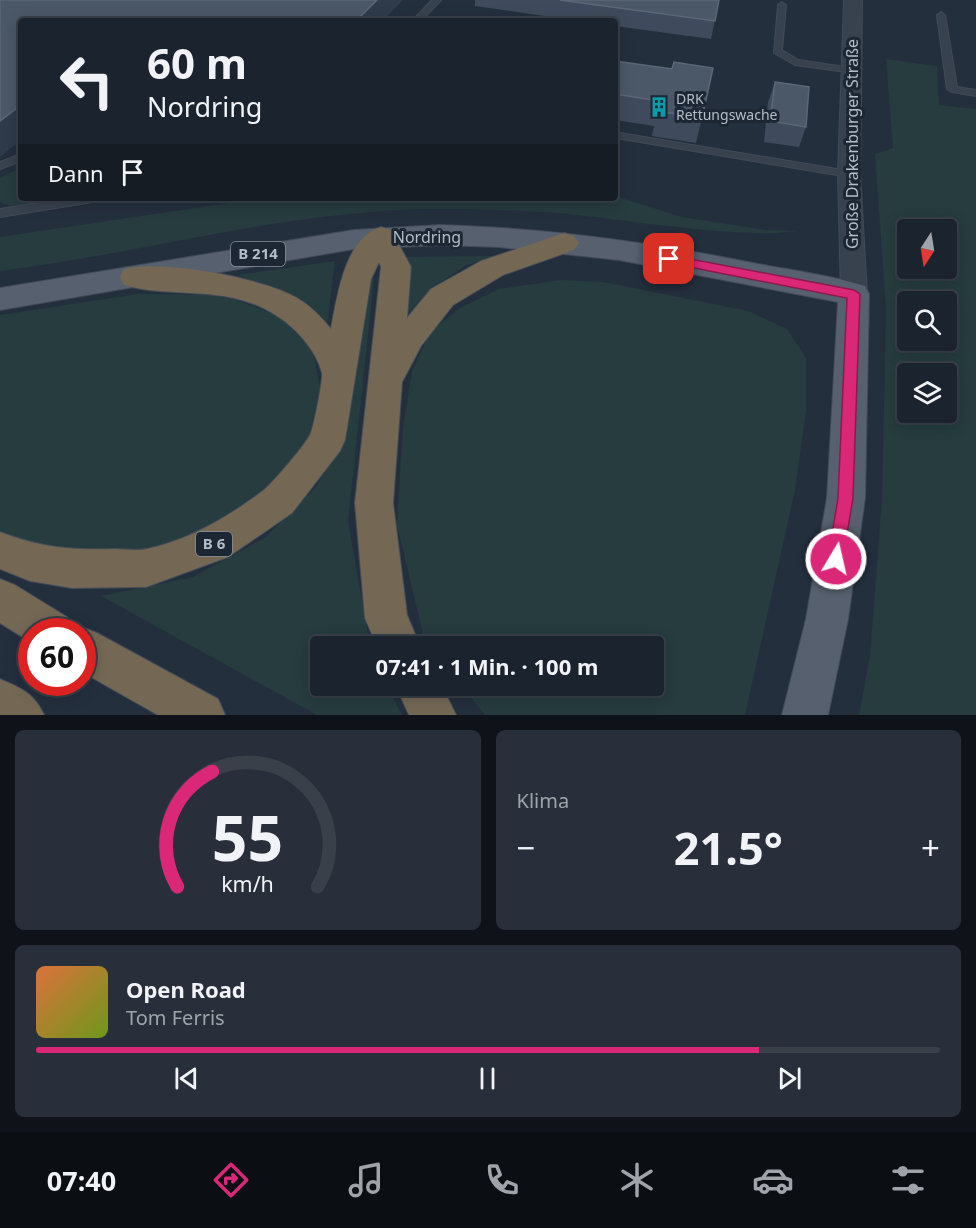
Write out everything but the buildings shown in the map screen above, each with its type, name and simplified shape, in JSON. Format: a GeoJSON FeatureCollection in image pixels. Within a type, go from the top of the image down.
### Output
{"type":"FeatureCollection","features":[{"type":"Feature","properties":{"kind":"highway","name":"B 6"},"geometry":{"type":"LineString","coordinates":[[0,550],[30,562],[72,569],[146,568],[214,544],[279,501],[327,440],[356,279],[368,254],[381,237]]}},
{"type":"Feature","properties":{"kind":"highway","name":"B 214"},"geometry":{"type":"LineString","coordinates":[[381,237],[396,267],[374,503],[386,618],[394,636]]}},
{"type":"Feature","properties":{"kind":"highway","name":"B 214"},"geometry":{"type":"LineString","coordinates":[[386,380],[409,338],[442,297],[492,268],[564,243]]}},
{"type":"Feature","properties":{"kind":"highway"},"geometry":{"type":"LineString","coordinates":[[135,277],[205,281],[251,291],[290,307],[320,337],[340,376]]}},
{"type":"Feature","properties":{"kind":"highway"},"geometry":{"type":"LineString","coordinates":[[0,599],[30,618]]}},
{"type":"Feature","properties":{"kind":"highway"},"geometry":{"type":"LineString","coordinates":[[96,656],[202,715]]}},
{"type":"Feature","properties":{"kind":"highway"},"geometry":{"type":"LineString","coordinates":[[423,696],[433,715]]}},
{"type":"Feature","properties":{"kind":"highway"},"geometry":{"type":"LineString","coordinates":[[0,701],[21,715]]}},
{"type":"Feature","properties":{"kind":"main road","name":"Nordring"},"geometry":{"type":"LineString","coordinates":[[0,299],[238,257],[381,237],[473,236],[564,243],[711,266],[854,294]]}},
{"type":"Feature","properties":{"kind":"main road","name":"Große Drakenburger Straße"},"geometry":{"type":"LineString","coordinates":[[805,715],[827,619],[846,498],[854,294]]}},
{"type":"Feature","properties":{"kind":"street","name":"Große Drakenburger Straße"},"geometry":{"type":"LineString","coordinates":[[853,0],[849,174],[854,294]]}},
{"type":"Feature","properties":{"kind":"lane"},"geometry":{"type":"LineString","coordinates":[[419,18],[437,0]]}},
{"type":"Feature","properties":{"kind":"lane"},"geometry":{"type":"LineString","coordinates":[[782,5],[777,51],[795,62],[852,71]]}},
{"type":"Feature","properties":{"kind":"lane"},"geometry":{"type":"LineString","coordinates":[[941,15],[952,89],[976,93]]}},
{"type":"Feature","properties":{"kind":"lane"},"geometry":{"type":"LineString","coordinates":[[620,136],[849,174]]}},
{"type":"Feature","properties":{"kind":"lane"},"geometry":{"type":"LineString","coordinates":[[0,166],[18,158]]}},
{"type":"Feature","properties":{"kind":"lane"},"geometry":{"type":"LineString","coordinates":[[0,213],[74,201]]}},
{"type":"Feature","properties":{"kind":"green space"},"geometry":{"type":"Polygon","coordinates":[[[886,59],[937,66],[939,105],[976,109],[976,715],[859,715],[870,656],[882,499],[886,309],[875,154],[893,148],[886,59]]]}},
{"type":"Feature","properties":{"kind":"green space"},"geometry":{"type":"Polygon","coordinates":[[[18,169],[18,201],[43,201],[10,206],[0,202],[0,178],[18,169]]]}},
{"type":"Feature","properties":{"kind":"green space"},"geometry":{"type":"Polygon","coordinates":[[[618,197],[682,217],[765,230],[798,231],[748,233],[568,214],[431,209],[322,217],[0,271],[0,237],[242,201],[618,201],[618,197]]]}},
{"type":"Feature","properties":{"kind":"green space"},"geometry":{"type":"Polygon","coordinates":[[[493,256],[465,266],[429,290],[400,322],[405,257],[493,256]]]}},
{"type":"Feature","properties":{"kind":"green space"},"geometry":{"type":"Polygon","coordinates":[[[335,261],[327,325],[301,299],[238,275],[335,261]]]}},
{"type":"Feature","properties":{"kind":"green space"},"geometry":{"type":"Polygon","coordinates":[[[365,278],[374,278],[348,521],[368,636],[310,636],[310,696],[392,696],[402,715],[317,715],[101,596],[193,577],[266,537],[316,487],[344,439],[365,278]]]}},
{"type":"Feature","properties":{"kind":"green space"},"geometry":{"type":"Polygon","coordinates":[[[561,280],[603,282],[748,311],[787,329],[806,358],[806,411],[795,490],[745,715],[485,715],[470,696],[664,696],[664,636],[424,636],[397,525],[403,427],[412,371],[430,332],[460,308],[499,289],[561,280]]]}},
{"type":"Feature","properties":{"kind":"green space"},"geometry":{"type":"Polygon","coordinates":[[[138,294],[223,295],[281,317],[313,351],[323,403],[312,438],[266,494],[201,536],[138,552],[52,548],[0,533],[0,315],[138,294]]]}},
{"type":"Feature","properties":{"kind":"place","name":"DRK Rettungswache"},"geometry":{"type":"Point","coordinates":[659,107]}},
{"type":"Feature","properties":{"kind":"route"},"geometry":{"type":"LineString","coordinates":[[669,259],[854,294],[846,498],[836,559]]}}]}
